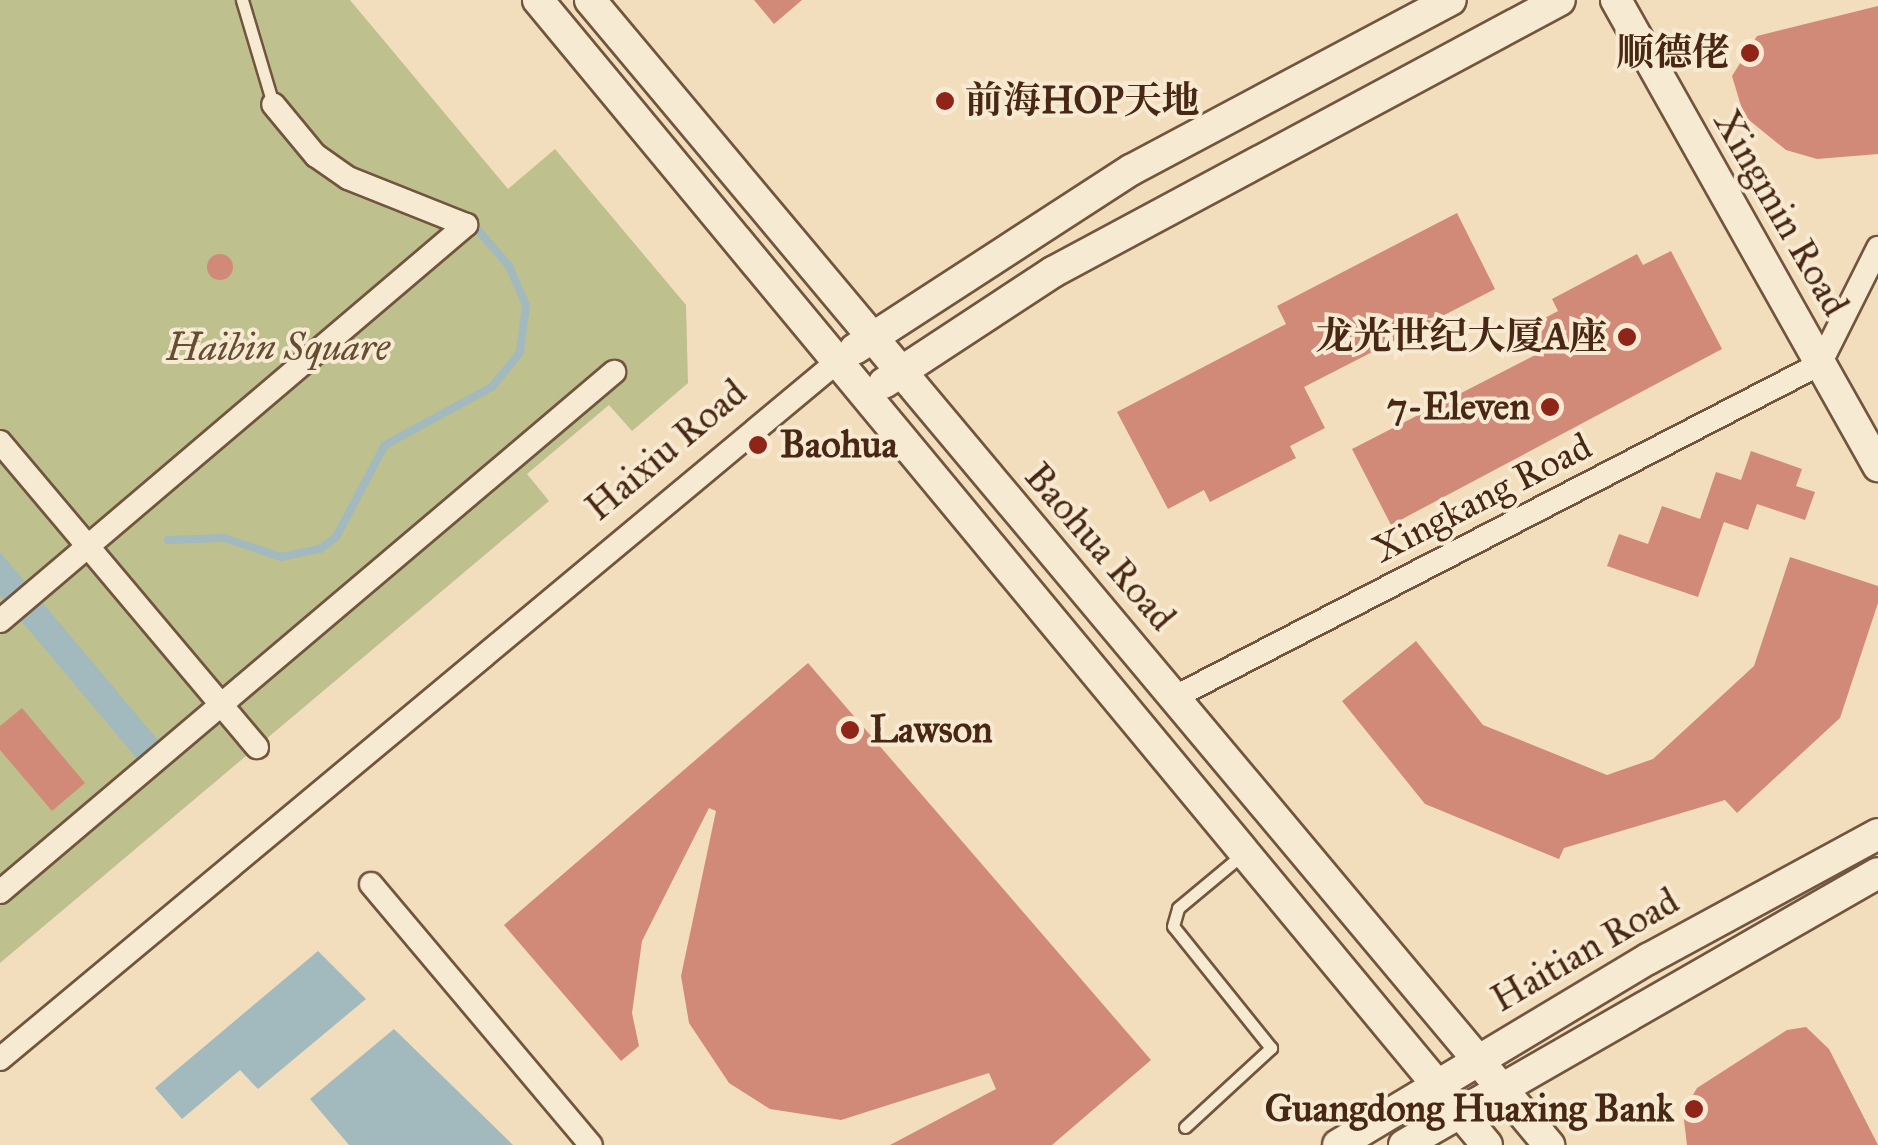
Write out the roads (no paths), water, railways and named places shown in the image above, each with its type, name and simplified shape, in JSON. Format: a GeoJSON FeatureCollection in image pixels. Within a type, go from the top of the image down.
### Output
{"type":"FeatureCollection","features":[{"type":"Feature","properties":{"kind":"main road"},"geometry":{"type":"LineString","coordinates":[[538,0],[1248,850],[1487,1145]]}},
{"type":"Feature","properties":{"kind":"main road","name":"Baohua Road"},"geometry":{"type":"LineString","coordinates":[[590,0],[899,372],[1177,696],[1549,1145]]}},
{"type":"Feature","properties":{"kind":"main road"},"geometry":{"type":"LineString","coordinates":[[1392,30],[1425,0]]}},
{"type":"Feature","properties":{"kind":"main road","name":"Haixiu Road"},"geometry":{"type":"LineString","coordinates":[[837,362],[1048,220],[1241,110],[1451,0]]}},
{"type":"Feature","properties":{"kind":"main road"},"geometry":{"type":"LineString","coordinates":[[866,396],[1053,272],[1262,155],[1560,0]]}},
{"type":"Feature","properties":{"kind":"main road","name":"Xingmin Road"},"geometry":{"type":"LineString","coordinates":[[1616,0],[1878,466]]}},
{"type":"Feature","properties":{"kind":"main road"},"geometry":{"type":"LineString","coordinates":[[1241,110],[1229,123],[1230,146],[1242,156],[1262,155]]}},
{"type":"Feature","properties":{"kind":"main road"},"geometry":{"type":"LineString","coordinates":[[687,179],[701,188],[719,180],[719,153]]}},
{"type":"Feature","properties":{"kind":"main road","name":"Haitian Road"},"geometry":{"type":"LineString","coordinates":[[1338,1145],[1478,1059],[1878,834]]}},
{"type":"Feature","properties":{"kind":"main road","name":"Haitian Road"},"geometry":{"type":"LineString","coordinates":[[1404,1145],[1878,873]]}},
{"type":"Feature","properties":{"kind":"street"},"geometry":{"type":"LineString","coordinates":[[0,621],[466,225],[348,178],[316,156],[273,104]]}},
{"type":"Feature","properties":{"kind":"street"},"geometry":{"type":"LineString","coordinates":[[1820,364],[1878,248]]}},
{"type":"Feature","properties":{"kind":"street","name":"Haixiu Road"},"geometry":{"type":"LineString","coordinates":[[0,1059],[837,362]]}},
{"type":"Feature","properties":{"kind":"street","name":"Xingkang Road"},"geometry":{"type":"LineString","coordinates":[[1177,696],[1820,364]]}},
{"type":"Feature","properties":{"kind":"street"},"geometry":{"type":"LineString","coordinates":[[0,892],[614,372]]}},
{"type":"Feature","properties":{"kind":"street"},"geometry":{"type":"LineString","coordinates":[[0,442],[256,747]]}},
{"type":"Feature","properties":{"kind":"street"},"geometry":{"type":"LineString","coordinates":[[372,884],[591,1145]]}},
{"type":"Feature","properties":{"kind":"lane"},"geometry":{"type":"LineString","coordinates":[[242,0],[273,104]]}},
{"type":"Feature","properties":{"kind":"lane"},"geometry":{"type":"LineString","coordinates":[[1185,1126],[1271,1048],[1173,926],[1178,908],[1248,850]]}},
{"type":"Feature","properties":{"kind":"water"},"geometry":{"type":"Polygon","coordinates":[[[0,552],[164,747],[142,765],[0,596],[0,552]]]}},
{"type":"Feature","properties":{"kind":"water"},"geometry":{"type":"Polygon","coordinates":[[[318,951],[366,999],[258,1089],[240,1070],[182,1119],[155,1088],[318,951]]]}},
{"type":"Feature","properties":{"kind":"water"},"geometry":{"type":"Polygon","coordinates":[[[394,1029],[513,1145],[349,1145],[310,1099],[394,1029]]]}},
{"type":"Feature","properties":{"kind":"waterway"},"geometry":{"type":"LineString","coordinates":[[168,540],[224,538],[281,557],[320,549],[336,537],[385,445],[492,387],[520,352],[526,305],[509,266],[477,229]]}},
{"type":"Feature","properties":{"kind":"place","name":"顺德佬"},"geometry":{"type":"Point","coordinates":[1750,53]}},
{"type":"Feature","properties":{"kind":"place","name":"前海HOP天地"},"geometry":{"type":"Point","coordinates":[945,101]}},
{"type":"Feature","properties":{"kind":"place","name":"龙光世纪大厦A座"},"geometry":{"type":"Point","coordinates":[1627,337]}},
{"type":"Feature","properties":{"kind":"place","name":"7-Eleven"},"geometry":{"type":"Point","coordinates":[1550,407]}},
{"type":"Feature","properties":{"kind":"place","name":"Baohua"},"geometry":{"type":"Point","coordinates":[758,445]}},
{"type":"Feature","properties":{"kind":"place","name":"Lawson"},"geometry":{"type":"Point","coordinates":[850,730]}},
{"type":"Feature","properties":{"kind":"place","name":"Guangdong Huaxing Bank"},"geometry":{"type":"Point","coordinates":[1694,1109]}},
{"type":"Feature","properties":{"kind":"park label","name":"Haibin Square"},"geometry":{"type":"Point","coordinates":[278,348]}}]}
